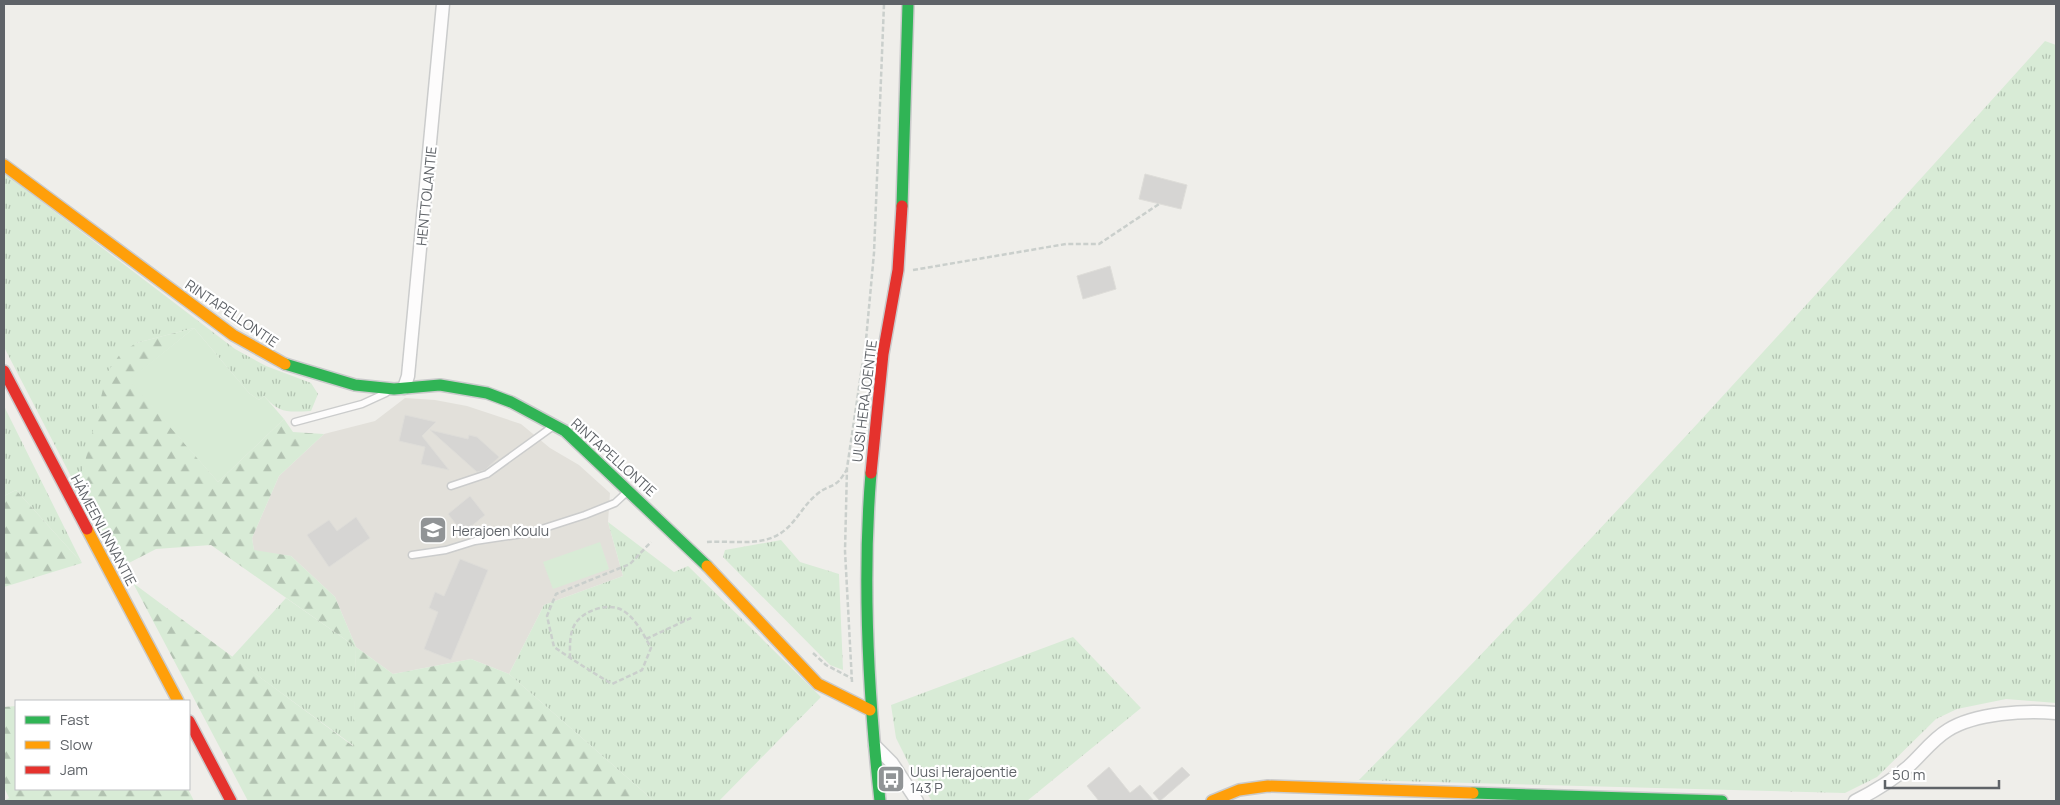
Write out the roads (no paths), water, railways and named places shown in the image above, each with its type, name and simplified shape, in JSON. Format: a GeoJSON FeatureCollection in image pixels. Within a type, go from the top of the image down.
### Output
{"type":"FeatureCollection","features":[{"type":"Feature","properties":{"kind":"street","name":"HENTTOLANTIE"},"geometry":{"type":"LineString","coordinates":[[399,388],[408,376],[428,180],[443,4]]}},
{"type":"Feature","properties":{"kind":"street","name":"UUSI HERAJOENTIE"},"geometry":{"type":"LineString","coordinates":[[880,801],[870,710],[867,524],[882,363],[898,270],[903,181],[908,4]]}},
{"type":"Feature","properties":{"kind":"street","name":"RINTAPELLONTIE"},"geometry":{"type":"LineString","coordinates":[[4,165],[233,335],[280,362],[355,385],[399,388],[440,385],[487,393],[511,402],[556,425],[565,431],[689,547],[818,684],[870,710]]}},
{"type":"Feature","properties":{"kind":"street","name":"HÄMEENLINNANTIE"},"geometry":{"type":"LineString","coordinates":[[4,371],[177,700]]}},
{"type":"Feature","properties":{"kind":"street"},"geometry":{"type":"LineString","coordinates":[[1855,801],[1886,785],[1948,729],[1966,722],[2008,714],[2056,713]]}},
{"type":"Feature","properties":{"kind":"street"},"geometry":{"type":"LineString","coordinates":[[190,723],[232,801]]}},
{"type":"Feature","properties":{"kind":"street"},"geometry":{"type":"LineString","coordinates":[[875,746],[892,763],[916,801]]}},
{"type":"Feature","properties":{"kind":"street"},"geometry":{"type":"LineString","coordinates":[[1212,801],[1224,794],[1248,787],[1268,786],[1722,801]]}},
{"type":"Feature","properties":{"kind":"lane"},"geometry":{"type":"LineString","coordinates":[[295,422],[362,404],[399,388]]}},
{"type":"Feature","properties":{"kind":"lane"},"geometry":{"type":"LineString","coordinates":[[450,486],[487,474],[556,425]]}},
{"type":"Feature","properties":{"kind":"lane"},"geometry":{"type":"LineString","coordinates":[[412,554],[446,550],[475,541],[528,533],[615,503],[629,490]]}},
{"type":"Feature","properties":{"kind":"place","name":"Herajoen Koulu"},"geometry":{"type":"Point","coordinates":[433,530]}},
{"type":"Feature","properties":{"kind":"place","name":"Uusi Herajoentie 143 P"},"geometry":{"type":"Point","coordinates":[891,779]}}]}
